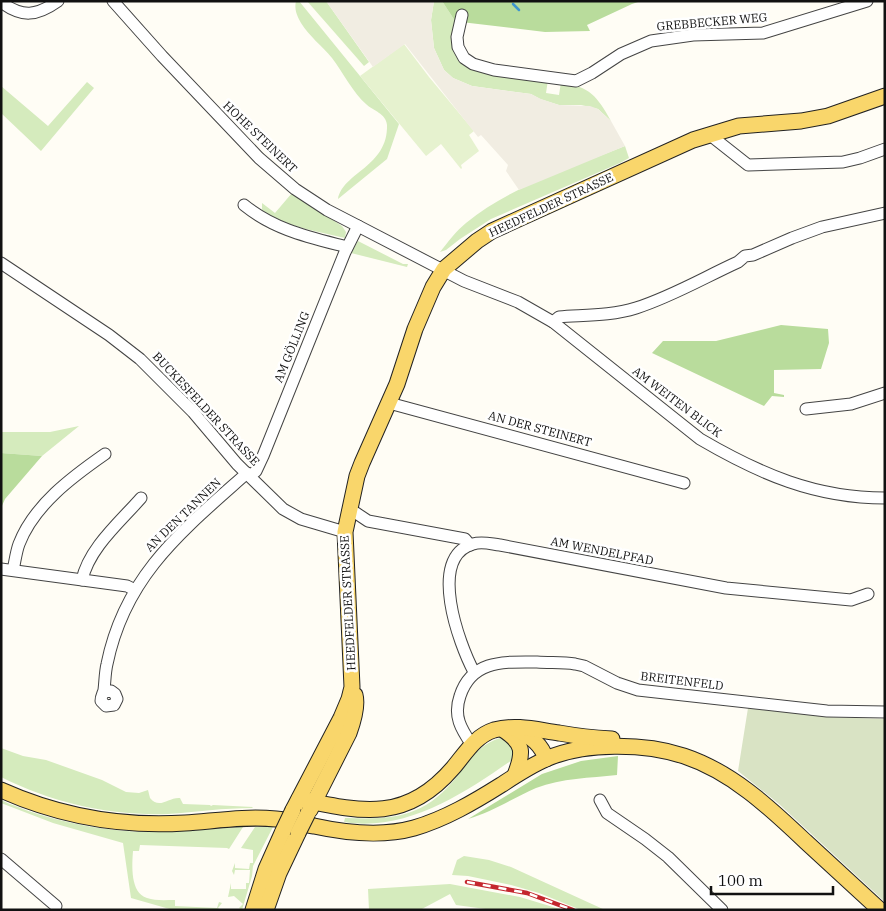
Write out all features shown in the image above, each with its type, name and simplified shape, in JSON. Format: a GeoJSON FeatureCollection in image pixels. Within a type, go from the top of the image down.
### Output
{"type":"FeatureCollection","features":[{"type":"Feature","properties":{"kind":"main road","name":"HEEDFELDER STRASSE"},"geometry":{"type":"LineString","coordinates":[[253,910],[260,886],[291,832],[303,806],[351,727],[356,700],[352,687],[345,532],[348,511],[362,463],[397,384],[420,316],[444,269],[492,231],[683,145],[739,126],[818,118],[885,96]]}},
{"type":"Feature","properties":{"kind":"main road"},"geometry":{"type":"LineString","coordinates":[[508,728],[536,742],[548,758]]}},
{"type":"Feature","properties":{"kind":"main road"},"geometry":{"type":"LineString","coordinates":[[508,728],[521,748],[516,776]]}},
{"type":"Feature","properties":{"kind":"main road"},"geometry":{"type":"LineString","coordinates":[[303,806],[376,810],[400,806],[413,801],[432,789],[448,774],[472,745],[488,733],[508,728],[657,744],[668,751]]}},
{"type":"Feature","properties":{"kind":"main road"},"geometry":{"type":"LineString","coordinates":[[540,730],[552,745],[552,754],[548,758]]}},
{"type":"Feature","properties":{"kind":"main road"},"geometry":{"type":"LineString","coordinates":[[1,790],[50,809],[89,818],[159,824],[229,819],[277,819],[351,832],[378,833],[414,828],[434,821],[482,797],[548,758],[605,746],[668,751],[709,767],[738,784],[767,806],[880,910]]}},
{"type":"Feature","properties":{"kind":"main road","name":"HEEDFELDER STRASSE"},"geometry":{"type":"LineString","coordinates":[[266,910],[291,832]]}},
{"type":"Feature","properties":{"kind":"street"},"geometry":{"type":"LineString","coordinates":[[1,2],[14,11],[30,14],[45,10],[58,1]]}},
{"type":"Feature","properties":{"kind":"street","name":"HOHE STEINERT"},"geometry":{"type":"LineString","coordinates":[[113,1],[156,50],[259,158],[295,189],[327,210],[444,269]]}},
{"type":"Feature","properties":{"kind":"street","name":"GREBBECKER WEG"},"geometry":{"type":"LineString","coordinates":[[462,15],[457,38],[458,47],[464,58],[473,64],[494,70],[576,81],[592,74],[621,54],[651,41],[693,35],[763,33],[867,1]]}},
{"type":"Feature","properties":{"kind":"street"},"geometry":{"type":"LineString","coordinates":[[710,135],[748,165],[843,162],[885,149]]}},
{"type":"Feature","properties":{"kind":"street"},"geometry":{"type":"LineString","coordinates":[[244,205],[264,220],[277,226],[347,247]]}},
{"type":"Feature","properties":{"kind":"street"},"geometry":{"type":"LineString","coordinates":[[553,322],[559,317],[608,314],[635,308],[713,274],[738,262],[745,256],[753,255],[792,238],[822,227],[885,213]]}},
{"type":"Feature","properties":{"kind":"street","name":"AM GÖLLING"},"geometry":{"type":"LineString","coordinates":[[248,475],[256,471],[270,441],[347,247],[358,226]]}},
{"type":"Feature","properties":{"kind":"street","name":"BUCKESFELDER STRASSE"},"geometry":{"type":"LineString","coordinates":[[1,263],[109,335],[140,359],[193,412],[248,475],[279,505],[291,514],[345,532]]}},
{"type":"Feature","properties":{"kind":"street","name":"AM WEITEN BLICK"},"geometry":{"type":"LineString","coordinates":[[444,269],[464,280],[518,302],[553,322],[679,423],[700,439],[727,455],[755,469],[799,486],[842,496],[885,498]]}},
{"type":"Feature","properties":{"kind":"street"},"geometry":{"type":"LineString","coordinates":[[806,409],[851,404],[885,393]]}},
{"type":"Feature","properties":{"kind":"street","name":"AN DER STEINERT"},"geometry":{"type":"LineString","coordinates":[[388,403],[684,483]]}},
{"type":"Feature","properties":{"kind":"street"},"geometry":{"type":"LineString","coordinates":[[106,454],[67,483],[34,518],[19,543],[7,570],[127,586],[135,590]]}},
{"type":"Feature","properties":{"kind":"street","name":"AN DEN TANNEN"},"geometry":{"type":"LineString","coordinates":[[104,692],[104,680],[111,645],[135,590],[146,573],[166,547],[248,475]]}},
{"type":"Feature","properties":{"kind":"street"},"geometry":{"type":"LineString","coordinates":[[82,580],[85,570],[101,544],[141,498]]}},
{"type":"Feature","properties":{"kind":"street"},"geometry":{"type":"LineString","coordinates":[[348,511],[356,513],[368,521],[465,538],[470,545],[462,550],[452,562],[449,580],[451,602],[458,636],[474,672],[462,688],[457,703],[458,722],[472,745]]}},
{"type":"Feature","properties":{"kind":"street","name":"AM WENDELPFAD"},"geometry":{"type":"LineString","coordinates":[[470,545],[481,542],[726,588],[851,600],[868,594]]}},
{"type":"Feature","properties":{"kind":"street","name":"BREITENFELD"},"geometry":{"type":"LineString","coordinates":[[474,672],[488,665],[504,663],[567,662],[584,666],[617,683],[638,690],[821,710],[885,712]]}},
{"type":"Feature","properties":{"kind":"street"},"geometry":{"type":"LineString","coordinates":[[600,800],[607,813],[668,857],[722,910]]}},
{"type":"Feature","properties":{"kind":"street"},"geometry":{"type":"LineString","coordinates":[[1,859],[56,906]]}},
{"type":"Feature","properties":{"kind":"green space"},"geometry":{"type":"Polygon","coordinates":[[[296,1],[299,1],[399,124],[387,159],[338,199],[348,182],[373,160],[380,150],[385,139],[387,125],[382,115],[362,100],[332,58],[304,28],[296,12],[296,1]]]}},
{"type":"Feature","properties":{"kind":"green space"},"geometry":{"type":"Polygon","coordinates":[[[307,1],[326,1],[369,62],[364,66],[307,1]]]}},
{"type":"Feature","properties":{"kind":"green space"},"geometry":{"type":"Polygon","coordinates":[[[434,1],[442,1],[457,24],[462,59],[548,80],[546,93],[559,95],[561,82],[579,87],[597,99],[611,121],[598,109],[581,105],[559,105],[531,94],[472,86],[453,78],[444,70],[434,48],[431,20],[434,1]]]}},
{"type":"Feature","properties":{"kind":"green space"},"geometry":{"type":"Polygon","coordinates":[[[442,1],[641,1],[587,25],[590,31],[545,32],[461,22],[457,24],[442,1]]]}},
{"type":"Feature","properties":{"kind":"green space"},"geometry":{"type":"Polygon","coordinates":[[[404,44],[474,131],[469,135],[479,151],[461,165],[461,169],[441,144],[426,156],[360,76],[404,44]]]}},
{"type":"Feature","properties":{"kind":"green space"},"geometry":{"type":"Polygon","coordinates":[[[87,82],[94,88],[41,151],[1,113],[1,86],[48,126],[87,82]]]}},
{"type":"Feature","properties":{"kind":"green space"},"geometry":{"type":"Polygon","coordinates":[[[625,146],[629,158],[491,219],[446,250],[440,252],[462,226],[502,198],[542,179],[625,146]]]}},
{"type":"Feature","properties":{"kind":"green space"},"geometry":{"type":"Polygon","coordinates":[[[292,193],[342,226],[346,232],[345,238],[312,231],[281,221],[262,210],[262,203],[275,213],[292,193]]]}},
{"type":"Feature","properties":{"kind":"green space"},"geometry":{"type":"Polygon","coordinates":[[[358,241],[403,264],[408,264],[407,267],[351,253],[358,241]]]}},
{"type":"Feature","properties":{"kind":"green space"},"geometry":{"type":"Polygon","coordinates":[[[781,325],[828,329],[829,343],[821,369],[774,370],[774,393],[784,395],[784,397],[772,396],[764,406],[652,353],[663,341],[716,341],[781,325]]]}},
{"type":"Feature","properties":{"kind":"green space"},"geometry":{"type":"Polygon","coordinates":[[[79,426],[42,456],[1,453],[1,432],[50,432],[79,426]]]}},
{"type":"Feature","properties":{"kind":"green space"},"geometry":{"type":"Polygon","coordinates":[[[1,453],[42,456],[5,499],[1,508],[1,453]]]}},
{"type":"Feature","properties":{"kind":"green space"},"geometry":{"type":"Polygon","coordinates":[[[748,708],[827,717],[885,719],[885,902],[779,804],[738,771],[748,708]]]}},
{"type":"Feature","properties":{"kind":"green space"},"geometry":{"type":"Polygon","coordinates":[[[500,738],[505,739],[515,752],[512,760],[454,797],[433,808],[390,821],[367,824],[344,822],[345,818],[380,818],[408,813],[421,808],[446,789],[481,748],[500,738]]]}},
{"type":"Feature","properties":{"kind":"green space"},"geometry":{"type":"Polygon","coordinates":[[[1,748],[23,756],[46,760],[102,780],[126,792],[139,793],[148,790],[150,798],[157,803],[180,798],[183,804],[253,807],[146,814],[125,813],[82,806],[41,794],[1,777],[1,748]]]}},
{"type":"Feature","properties":{"kind":"green space"},"geometry":{"type":"Polygon","coordinates":[[[618,756],[617,775],[556,782],[536,788],[486,813],[468,819],[542,774],[581,761],[618,756]]]}},
{"type":"Feature","properties":{"kind":"green space"},"geometry":{"type":"Polygon","coordinates":[[[1,800],[55,819],[114,830],[163,832],[243,827],[229,849],[140,845],[139,851],[133,851],[133,878],[141,895],[153,900],[175,900],[175,906],[217,908],[219,902],[222,903],[218,908],[220,910],[173,910],[131,898],[123,843],[53,823],[1,803],[1,800]]]}},
{"type":"Feature","properties":{"kind":"green space"},"geometry":{"type":"Polygon","coordinates":[[[255,827],[273,827],[253,866],[252,876],[242,910],[239,908],[243,904],[234,896],[228,897],[231,883],[231,889],[246,889],[246,883],[249,883],[250,870],[235,870],[234,875],[232,871],[235,863],[235,868],[249,869],[250,863],[253,863],[253,850],[241,848],[255,827]]]}},
{"type":"Feature","properties":{"kind":"green space"},"geometry":{"type":"Polygon","coordinates":[[[464,856],[489,860],[511,867],[605,910],[581,910],[539,893],[511,885],[468,876],[452,875],[457,860],[464,856]]]}},
{"type":"Feature","properties":{"kind":"green space"},"geometry":{"type":"Polygon","coordinates":[[[450,884],[520,897],[563,910],[493,910],[456,905],[450,894],[420,910],[369,910],[368,889],[450,884]]]}},
{"type":"Feature","properties":{"kind":"shaded area"},"geometry":{"type":"Polygon","coordinates":[[[326,1],[434,1],[431,20],[434,48],[444,70],[453,78],[472,86],[531,94],[559,105],[590,106],[598,109],[611,121],[625,146],[519,190],[506,171],[508,165],[481,135],[478,137],[405,44],[373,67],[326,1]]]}},
{"type":"Feature","properties":{"kind":"waterway"},"geometry":{"type":"LineString","coordinates":[[513,4],[519,10]]}},
{"type":"Feature","properties":{"kind":"railway"},"geometry":{"type":"LineString","coordinates":[[467,882],[527,893],[573,910]]}}]}
